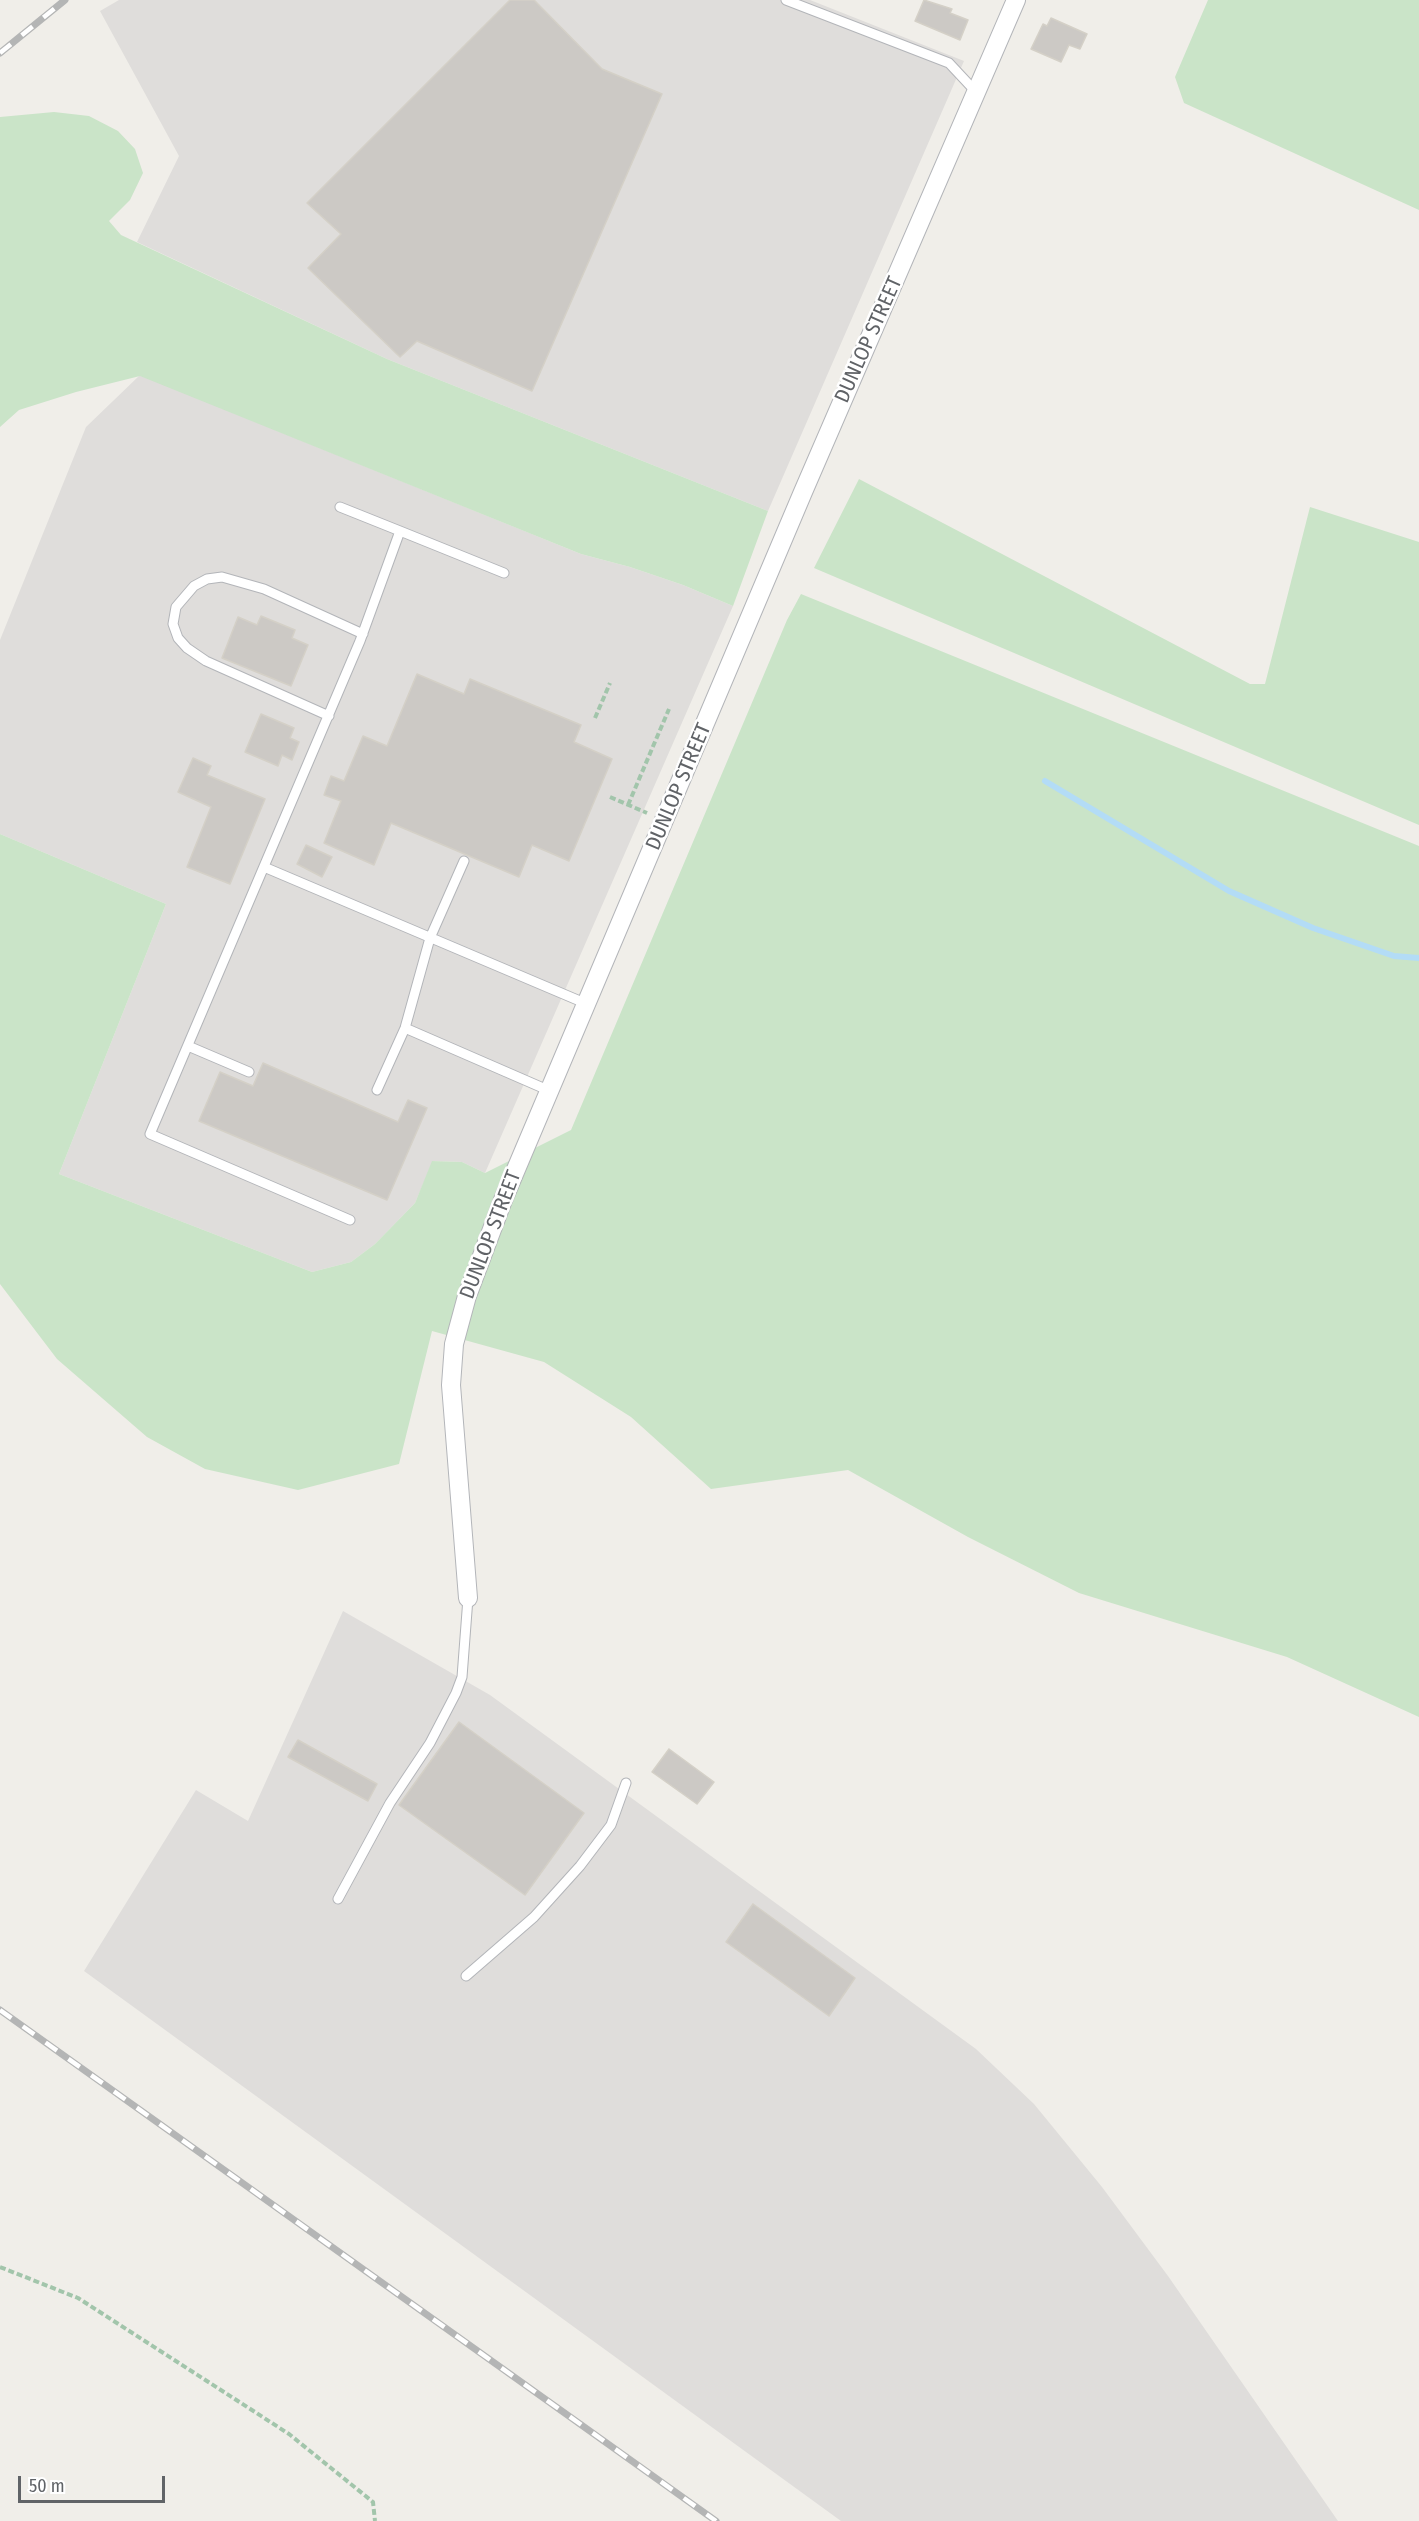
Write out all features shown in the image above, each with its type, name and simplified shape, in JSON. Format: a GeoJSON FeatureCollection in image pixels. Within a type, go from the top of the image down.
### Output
{"type":"FeatureCollection","features":[{"type":"Feature","properties":{"kind":"street","name":"DUNLOP STREET"},"geometry":{"type":"LineString","coordinates":[[468,1598],[451,1385],[454,1344],[477,1269],[803,492],[1016,0]]}},
{"type":"Feature","properties":{"kind":"lane"},"geometry":{"type":"LineString","coordinates":[[786,0],[949,63],[977,93]]}},
{"type":"Feature","properties":{"kind":"lane"},"geometry":{"type":"LineString","coordinates":[[340,507],[504,573]]}},
{"type":"Feature","properties":{"kind":"lane"},"geometry":{"type":"LineString","coordinates":[[350,1220],[150,1134],[363,634],[400,531]]}},
{"type":"Feature","properties":{"kind":"lane"},"geometry":{"type":"LineString","coordinates":[[329,716],[206,661],[187,648],[178,638],[173,624],[176,607],[194,586],[207,579],[222,577],[264,589],[363,634]]}},
{"type":"Feature","properties":{"kind":"lane"},"geometry":{"type":"LineString","coordinates":[[377,1090],[405,1028],[430,938],[464,861]]}},
{"type":"Feature","properties":{"kind":"lane"},"geometry":{"type":"LineString","coordinates":[[264,867],[587,1004]]}},
{"type":"Feature","properties":{"kind":"lane"},"geometry":{"type":"LineString","coordinates":[[405,1028],[550,1091]]}},
{"type":"Feature","properties":{"kind":"lane"},"geometry":{"type":"LineString","coordinates":[[188,1046],[249,1072]]}},
{"type":"Feature","properties":{"kind":"lane"},"geometry":{"type":"LineString","coordinates":[[338,1899],[390,1803],[430,1743],[456,1693],[462,1677],[468,1598]]}},
{"type":"Feature","properties":{"kind":"lane"},"geometry":{"type":"LineString","coordinates":[[466,1976],[534,1917],[580,1866],[611,1826],[626,1783]]}},
{"type":"Feature","properties":{"kind":"path"},"geometry":{"type":"LineString","coordinates":[[595,718],[610,683]]}},
{"type":"Feature","properties":{"kind":"path"},"geometry":{"type":"LineString","coordinates":[[628,805],[669,709]]}},
{"type":"Feature","properties":{"kind":"path"},"geometry":{"type":"LineString","coordinates":[[610,797],[664,821]]}},
{"type":"Feature","properties":{"kind":"path"},"geometry":{"type":"LineString","coordinates":[[0,2267],[78,2298],[289,2434],[374,2502],[375,2521]]}},
{"type":"Feature","properties":{"kind":"shaded area"},"geometry":{"type":"Polygon","coordinates":[[[119,0],[810,0],[964,61],[768,511],[387,359],[137,242],[179,156],[100,11],[119,0]]]}},
{"type":"Feature","properties":{"kind":"shaded area"},"geometry":{"type":"Polygon","coordinates":[[[140,375],[581,554],[630,567],[683,585],[733,606],[485,1173],[462,1162],[433,1161],[415,1203],[375,1244],[351,1262],[312,1272],[59,1174],[166,904],[0,834],[0,640],[86,427],[140,375]]]}},
{"type":"Feature","properties":{"kind":"shaded area"},"geometry":{"type":"Polygon","coordinates":[[[343,1611],[490,1695],[976,2049],[1034,2104],[1102,2187],[1168,2276],[1338,2521],[841,2521],[84,1971],[196,1790],[248,1821],[343,1611]]]}},
{"type":"Feature","properties":{"kind":"green space"},"geometry":{"type":"Polygon","coordinates":[[[1208,0],[1419,0],[1419,210],[1184,103],[1175,77],[1208,0]]]}},
{"type":"Feature","properties":{"kind":"green space"},"geometry":{"type":"Polygon","coordinates":[[[54,112],[89,116],[118,131],[135,149],[143,173],[130,200],[109,221],[121,235],[387,359],[768,511],[733,606],[683,585],[630,567],[581,554],[140,376],[76,392],[19,410],[0,427],[0,117],[54,112]]]}},
{"type":"Feature","properties":{"kind":"green space"},"geometry":{"type":"Polygon","coordinates":[[[859,479],[1250,684],[1265,684],[1310,507],[1419,542],[1419,825],[814,568],[859,479]]]}},
{"type":"Feature","properties":{"kind":"green space"},"geometry":{"type":"Polygon","coordinates":[[[801,594],[1419,846],[1419,1717],[1287,1657],[1079,1593],[968,1537],[848,1470],[711,1489],[631,1417],[544,1362],[432,1331],[399,1464],[298,1490],[205,1469],[147,1437],[57,1359],[0,1284],[0,834],[166,904],[59,1174],[312,1272],[351,1262],[375,1244],[415,1203],[432,1161],[462,1162],[485,1173],[571,1130],[787,620],[801,594]]]}},
{"type":"Feature","properties":{"kind":"building"},"geometry":{"type":"Polygon","coordinates":[[[510,0],[534,0],[602,69],[662,94],[532,391],[417,341],[400,357],[308,268],[341,234],[307,203],[510,0]]]}},
{"type":"Feature","properties":{"kind":"building"},"geometry":{"type":"Polygon","coordinates":[[[924,0],[952,9],[950,13],[968,20],[960,40],[915,21],[924,0]]]}},
{"type":"Feature","properties":{"kind":"building"},"geometry":{"type":"Polygon","coordinates":[[[1051,18],[1087,34],[1080,49],[1069,45],[1061,62],[1031,49],[1043,24],[1047,26],[1051,18]]]}},
{"type":"Feature","properties":{"kind":"building"},"geometry":{"type":"Polygon","coordinates":[[[261,616],[295,630],[292,638],[308,645],[291,686],[222,658],[238,617],[257,625],[261,616]]]}},
{"type":"Feature","properties":{"kind":"building"},"geometry":{"type":"Polygon","coordinates":[[[417,674],[464,694],[470,679],[581,725],[574,742],[612,759],[569,861],[532,845],[519,877],[391,823],[374,865],[324,843],[341,801],[324,795],[331,776],[344,781],[363,736],[387,746],[417,674]]]}},
{"type":"Feature","properties":{"kind":"building"},"geometry":{"type":"Polygon","coordinates":[[[261,714],[294,728],[290,738],[299,742],[292,760],[282,755],[278,766],[245,752],[261,714]]]}},
{"type":"Feature","properties":{"kind":"building"},"geometry":{"type":"Polygon","coordinates":[[[193,758],[211,766],[207,775],[265,799],[230,884],[187,867],[211,807],[178,792],[193,758]]]}},
{"type":"Feature","properties":{"kind":"building"},"geometry":{"type":"Polygon","coordinates":[[[306,845],[332,857],[322,877],[297,864],[306,845]]]}},
{"type":"Feature","properties":{"kind":"building"},"geometry":{"type":"Polygon","coordinates":[[[263,1063],[398,1122],[408,1100],[427,1108],[387,1200],[199,1121],[220,1072],[253,1086],[263,1063]]]}},
{"type":"Feature","properties":{"kind":"building"},"geometry":{"type":"Polygon","coordinates":[[[459,1722],[584,1813],[525,1895],[399,1805],[459,1722]]]}},
{"type":"Feature","properties":{"kind":"building"},"geometry":{"type":"Polygon","coordinates":[[[298,1740],[377,1784],[368,1801],[288,1757],[298,1740]]]}},
{"type":"Feature","properties":{"kind":"building"},"geometry":{"type":"Polygon","coordinates":[[[669,1749],[714,1782],[697,1804],[652,1772],[669,1749]]]}},
{"type":"Feature","properties":{"kind":"building"},"geometry":{"type":"Polygon","coordinates":[[[753,1904],[855,1978],[829,2016],[726,1942],[753,1904]]]}},
{"type":"Feature","properties":{"kind":"waterway"},"geometry":{"type":"LineString","coordinates":[[1045,781],[1229,891],[1313,928],[1394,956],[1419,958]]}},
{"type":"Feature","properties":{"kind":"railway"},"geometry":{"type":"LineString","coordinates":[[0,53],[65,0]]}},
{"type":"Feature","properties":{"kind":"railway"},"geometry":{"type":"LineString","coordinates":[[0,2010],[716,2521]]}}]}
